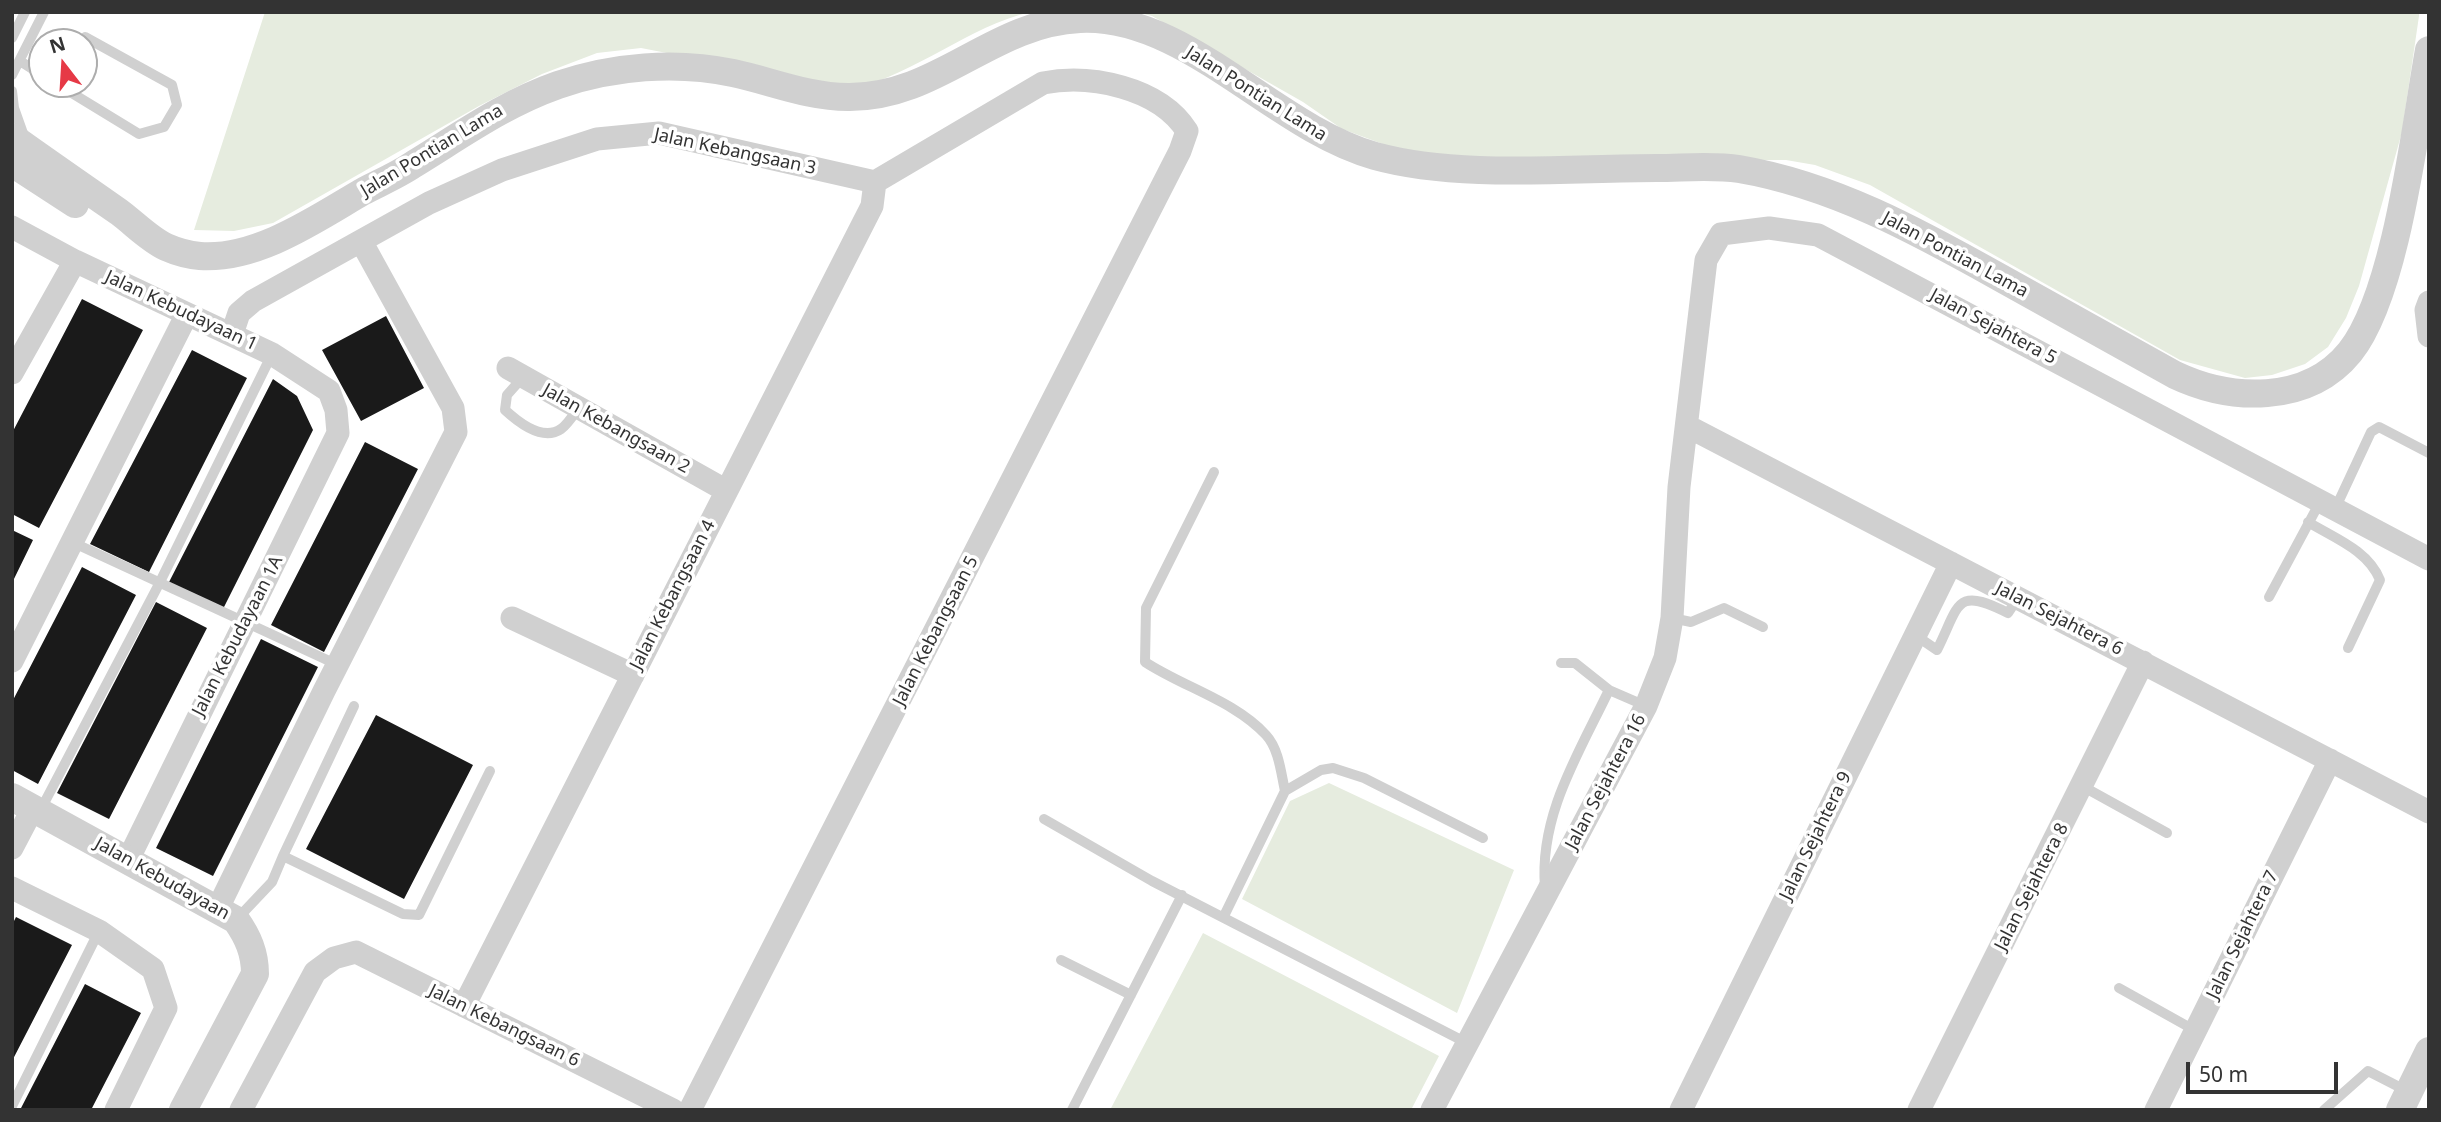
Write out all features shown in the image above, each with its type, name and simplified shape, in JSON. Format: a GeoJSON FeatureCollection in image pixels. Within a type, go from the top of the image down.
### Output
{"type":"FeatureCollection","features":[{"type":"Feature","properties":{"kind":"street","name":"Jalan Pontian Lama"},"geometry":{"type":"LineString","coordinates":[[19,151],[74,203],[128,233],[199,256],[221,254],[286,236],[410,167],[497,110],[561,84],[618,69],[671,67],[733,73],[777,87],[849,98],[931,80],[1006,35],[1043,23],[1083,18],[1128,22],[1172,42],[1250,88],[1304,127],[1378,157],[1438,169],[1735,168],[1809,186],[1904,224],[2200,387],[2249,395],[2302,386],[2337,366],[2352,350],[2382,281],[2394,239],[2429,50]]}},
{"type":"Feature","properties":{"kind":"street","name":"Jalan Kebangsaan 5"},"geometry":{"type":"LineString","coordinates":[[690,1110],[1180,150],[1187,131],[1179,118],[1134,92],[1098,80],[1064,79],[1042,83],[875,183]]}},
{"type":"Feature","properties":{"kind":"street","name":"Jalan Kebangsaan 3"},"geometry":{"type":"LineString","coordinates":[[232,334],[239,313],[253,301],[429,203],[502,170],[597,139],[659,133],[875,183]]}},
{"type":"Feature","properties":{"kind":"street","name":"Jalan Kebangsaan 4"},"geometry":{"type":"LineString","coordinates":[[464,1006],[872,206],[875,183]]}},
{"type":"Feature","properties":{"kind":"street","name":"Jalan Kebudayaan 1"},"geometry":{"type":"LineString","coordinates":[[12,227],[75,261],[272,354],[329,391],[336,410]]}},
{"type":"Feature","properties":{"kind":"street","name":"Jalan Sejahtera 5"},"geometry":{"type":"LineString","coordinates":[[1689,427],[1706,260],[1721,234],[1769,228],[1818,234],[2429,559]]}},
{"type":"Feature","properties":{"kind":"street"},"geometry":{"type":"LineString","coordinates":[[227,915],[339,665],[456,432],[453,408],[361,241]]}},
{"type":"Feature","properties":{"kind":"street"},"geometry":{"type":"LineString","coordinates":[[12,373],[19,344],[75,261]]}},
{"type":"Feature","properties":{"kind":"street"},"geometry":{"type":"LineString","coordinates":[[2428,335],[2429,302]]}},
{"type":"Feature","properties":{"kind":"street"},"geometry":{"type":"LineString","coordinates":[[12,662],[187,314]]}},
{"type":"Feature","properties":{"kind":"street","name":"Jalan Kebangsaan 2"},"geometry":{"type":"LineString","coordinates":[[515,372],[725,490]]}},
{"type":"Feature","properties":{"kind":"street","name":"Jalan Kebudayaan 1A"},"geometry":{"type":"LineString","coordinates":[[128,860],[338,433],[336,410]]}},
{"type":"Feature","properties":{"kind":"street","name":"Jalan Sejahtera 6"},"geometry":{"type":"LineString","coordinates":[[1689,427],[2429,812]]}},
{"type":"Feature","properties":{"kind":"street","name":"Jalan Sejahtera 16"},"geometry":{"type":"LineString","coordinates":[[1432,1110],[1646,706],[1665,658],[1672,618],[1679,487],[1689,427]]}},
{"type":"Feature","properties":{"kind":"street","name":"Jalan Sejahtera 9"},"geometry":{"type":"LineString","coordinates":[[1681,1110],[1951,562]]}},
{"type":"Feature","properties":{"kind":"street"},"geometry":{"type":"LineString","coordinates":[[512,618],[633,675]]}},
{"type":"Feature","properties":{"kind":"street","name":"Jalan Sejahtera 8"},"geometry":{"type":"LineString","coordinates":[[1919,1110],[2143,662]]}},
{"type":"Feature","properties":{"kind":"street","name":"Jalan Sejahtera 7"},"geometry":{"type":"LineString","coordinates":[[2156,1110],[2330,760]]}},
{"type":"Feature","properties":{"kind":"street"},"geometry":{"type":"LineString","coordinates":[[12,848],[28,805]]}},
{"type":"Feature","properties":{"kind":"street","name":"Jalan Kebudayaan"},"geometry":{"type":"LineString","coordinates":[[28,805],[227,915],[248,937],[255,959],[255,974],[183,1110]]}},
{"type":"Feature","properties":{"kind":"street"},"geometry":{"type":"LineString","coordinates":[[12,888],[99,931],[153,969],[166,1008],[116,1110]]}},
{"type":"Feature","properties":{"kind":"street","name":"Jalan Kebangsaan 6"},"geometry":{"type":"LineString","coordinates":[[246,1108],[314,972],[334,958],[356,951],[673,1110]]}},
{"type":"Feature","properties":{"kind":"street"},"geometry":{"type":"LineString","coordinates":[[2404,1101],[2429,1051]]}},
{"type":"Feature","properties":{"kind":"lane"},"geometry":{"type":"LineString","coordinates":[[12,75],[44,12]]}},
{"type":"Feature","properties":{"kind":"lane"},"geometry":{"type":"LineString","coordinates":[[12,38],[25,13]]}},
{"type":"Feature","properties":{"kind":"lane"},"geometry":{"type":"LineString","coordinates":[[80,98],[139,134],[164,127],[177,105],[172,85],[98,44]]}},
{"type":"Feature","properties":{"kind":"lane"},"geometry":{"type":"LineString","coordinates":[[20,61],[28,66]]}},
{"type":"Feature","properties":{"kind":"lane"},"geometry":{"type":"LineString","coordinates":[[12,91],[22,132],[19,151]]}},
{"type":"Feature","properties":{"kind":"lane"},"geometry":{"type":"LineString","coordinates":[[28,805],[159,584],[272,354]]}},
{"type":"Feature","properties":{"kind":"lane"},"geometry":{"type":"LineString","coordinates":[[515,372],[505,410],[521,425],[547,433],[560,429],[579,407]]}},
{"type":"Feature","properties":{"kind":"lane"},"geometry":{"type":"LineString","coordinates":[[2269,597],[2308,522],[2328,504],[2371,432],[2379,427],[2429,453]]}},
{"type":"Feature","properties":{"kind":"lane"},"geometry":{"type":"LineString","coordinates":[[1214,472],[1146,608],[1145,662],[1243,716],[1267,736],[1276,753],[1285,791]]}},
{"type":"Feature","properties":{"kind":"lane"},"geometry":{"type":"LineString","coordinates":[[2308,522],[2360,552],[2375,567],[2380,580],[2348,648]]}},
{"type":"Feature","properties":{"kind":"lane"},"geometry":{"type":"LineString","coordinates":[[74,543],[339,665]]}},
{"type":"Feature","properties":{"kind":"lane"},"geometry":{"type":"LineString","coordinates":[[1915,635],[1937,650],[1958,608],[1967,599],[1979,598],[2008,613],[2018,598]]}},
{"type":"Feature","properties":{"kind":"lane"},"geometry":{"type":"LineString","coordinates":[[1672,618],[1691,622],[1724,608],[1763,627]]}},
{"type":"Feature","properties":{"kind":"lane"},"geometry":{"type":"LineString","coordinates":[[1561,663],[1575,663],[1609,690],[1646,706]]}},
{"type":"Feature","properties":{"kind":"lane"},"geometry":{"type":"LineString","coordinates":[[1546,897],[1543,859],[1552,811],[1609,690]]}},
{"type":"Feature","properties":{"kind":"lane"},"geometry":{"type":"LineString","coordinates":[[227,915],[272,882],[354,706]]}},
{"type":"Feature","properties":{"kind":"lane"},"geometry":{"type":"LineString","coordinates":[[1224,916],[1285,791],[1321,770],[1333,768],[1364,778],[1483,838]]}},
{"type":"Feature","properties":{"kind":"lane"},"geometry":{"type":"LineString","coordinates":[[284,856],[403,914],[419,915],[490,771]]}},
{"type":"Feature","properties":{"kind":"lane"},"geometry":{"type":"LineString","coordinates":[[2082,786],[2167,833]]}},
{"type":"Feature","properties":{"kind":"lane"},"geometry":{"type":"LineString","coordinates":[[1045,820],[1182,895],[1467,1043]]}},
{"type":"Feature","properties":{"kind":"lane"},"geometry":{"type":"LineString","coordinates":[[1072,1110],[1182,895]]}},
{"type":"Feature","properties":{"kind":"lane"},"geometry":{"type":"LineString","coordinates":[[12,1106],[99,931]]}},
{"type":"Feature","properties":{"kind":"lane"},"geometry":{"type":"LineString","coordinates":[[1061,960],[1132,995]]}},
{"type":"Feature","properties":{"kind":"lane"},"geometry":{"type":"LineString","coordinates":[[2119,988],[2196,1031]]}},
{"type":"Feature","properties":{"kind":"lane"},"geometry":{"type":"LineString","coordinates":[[2324,1110],[2368,1071],[2404,1101]]}},
{"type":"Feature","properties":{"kind":"shaded area"},"geometry":{"type":"Polygon","coordinates":[[[265,12],[1030,12],[985,28],[899,72],[853,89],[641,48],[597,53],[542,74],[479,106],[273,223],[234,231],[194,230],[265,12]]]}},
{"type":"Feature","properties":{"kind":"shaded area"},"geometry":{"type":"Polygon","coordinates":[[[1136,12],[2419,12],[2419,16],[2402,132],[2359,286],[2346,318],[2328,347],[2305,364],[2272,375],[2245,378],[2180,360],[1870,185],[1815,165],[1786,160],[1535,161],[1410,154],[1342,129],[1303,102],[1152,16],[1136,12]]]}},
{"type":"Feature","properties":{"kind":"shaded area"},"geometry":{"type":"Polygon","coordinates":[[[1329,783],[1514,870],[1457,1013],[1242,899],[1290,801],[1329,783]]]}},
{"type":"Feature","properties":{"kind":"shaded area"},"geometry":{"type":"Polygon","coordinates":[[[1203,933],[1439,1056],[1411,1110],[1110,1110],[1203,933]]]}},
{"type":"Feature","properties":{"kind":"building"},"geometry":{"type":"Polygon","coordinates":[[[82,299],[143,330],[39,528],[12,514],[12,433],[82,299]]]}},
{"type":"Feature","properties":{"kind":"building"},"geometry":{"type":"Polygon","coordinates":[[[386,316],[424,388],[361,421],[322,350],[386,316]]]}},
{"type":"Feature","properties":{"kind":"building"},"geometry":{"type":"Polygon","coordinates":[[[192,350],[247,378],[149,572],[90,544],[192,350]]]}},
{"type":"Feature","properties":{"kind":"building"},"geometry":{"type":"Polygon","coordinates":[[[273,379],[297,396],[313,430],[223,609],[168,584],[273,379]]]}},
{"type":"Feature","properties":{"kind":"building"},"geometry":{"type":"Polygon","coordinates":[[[365,442],[418,469],[324,652],[271,625],[365,442]]]}},
{"type":"Feature","properties":{"kind":"building"},"geometry":{"type":"Polygon","coordinates":[[[12,530],[33,540],[12,583],[12,530]]]}},
{"type":"Feature","properties":{"kind":"building"},"geometry":{"type":"Polygon","coordinates":[[[82,567],[136,595],[38,784],[12,770],[12,702],[82,567]]]}},
{"type":"Feature","properties":{"kind":"building"},"geometry":{"type":"Polygon","coordinates":[[[156,602],[207,628],[109,819],[57,793],[156,602]]]}},
{"type":"Feature","properties":{"kind":"building"},"geometry":{"type":"Polygon","coordinates":[[[261,639],[318,667],[213,876],[156,848],[261,639]]]}},
{"type":"Feature","properties":{"kind":"building"},"geometry":{"type":"Polygon","coordinates":[[[376,715],[473,765],[404,899],[306,849],[376,715]]]}},
{"type":"Feature","properties":{"kind":"building"},"geometry":{"type":"Polygon","coordinates":[[[16,917],[72,945],[12,1061],[12,925],[16,917]]]}},
{"type":"Feature","properties":{"kind":"building"},"geometry":{"type":"Polygon","coordinates":[[[85,984],[141,1013],[91,1110],[20,1110],[85,984]]]}}]}
